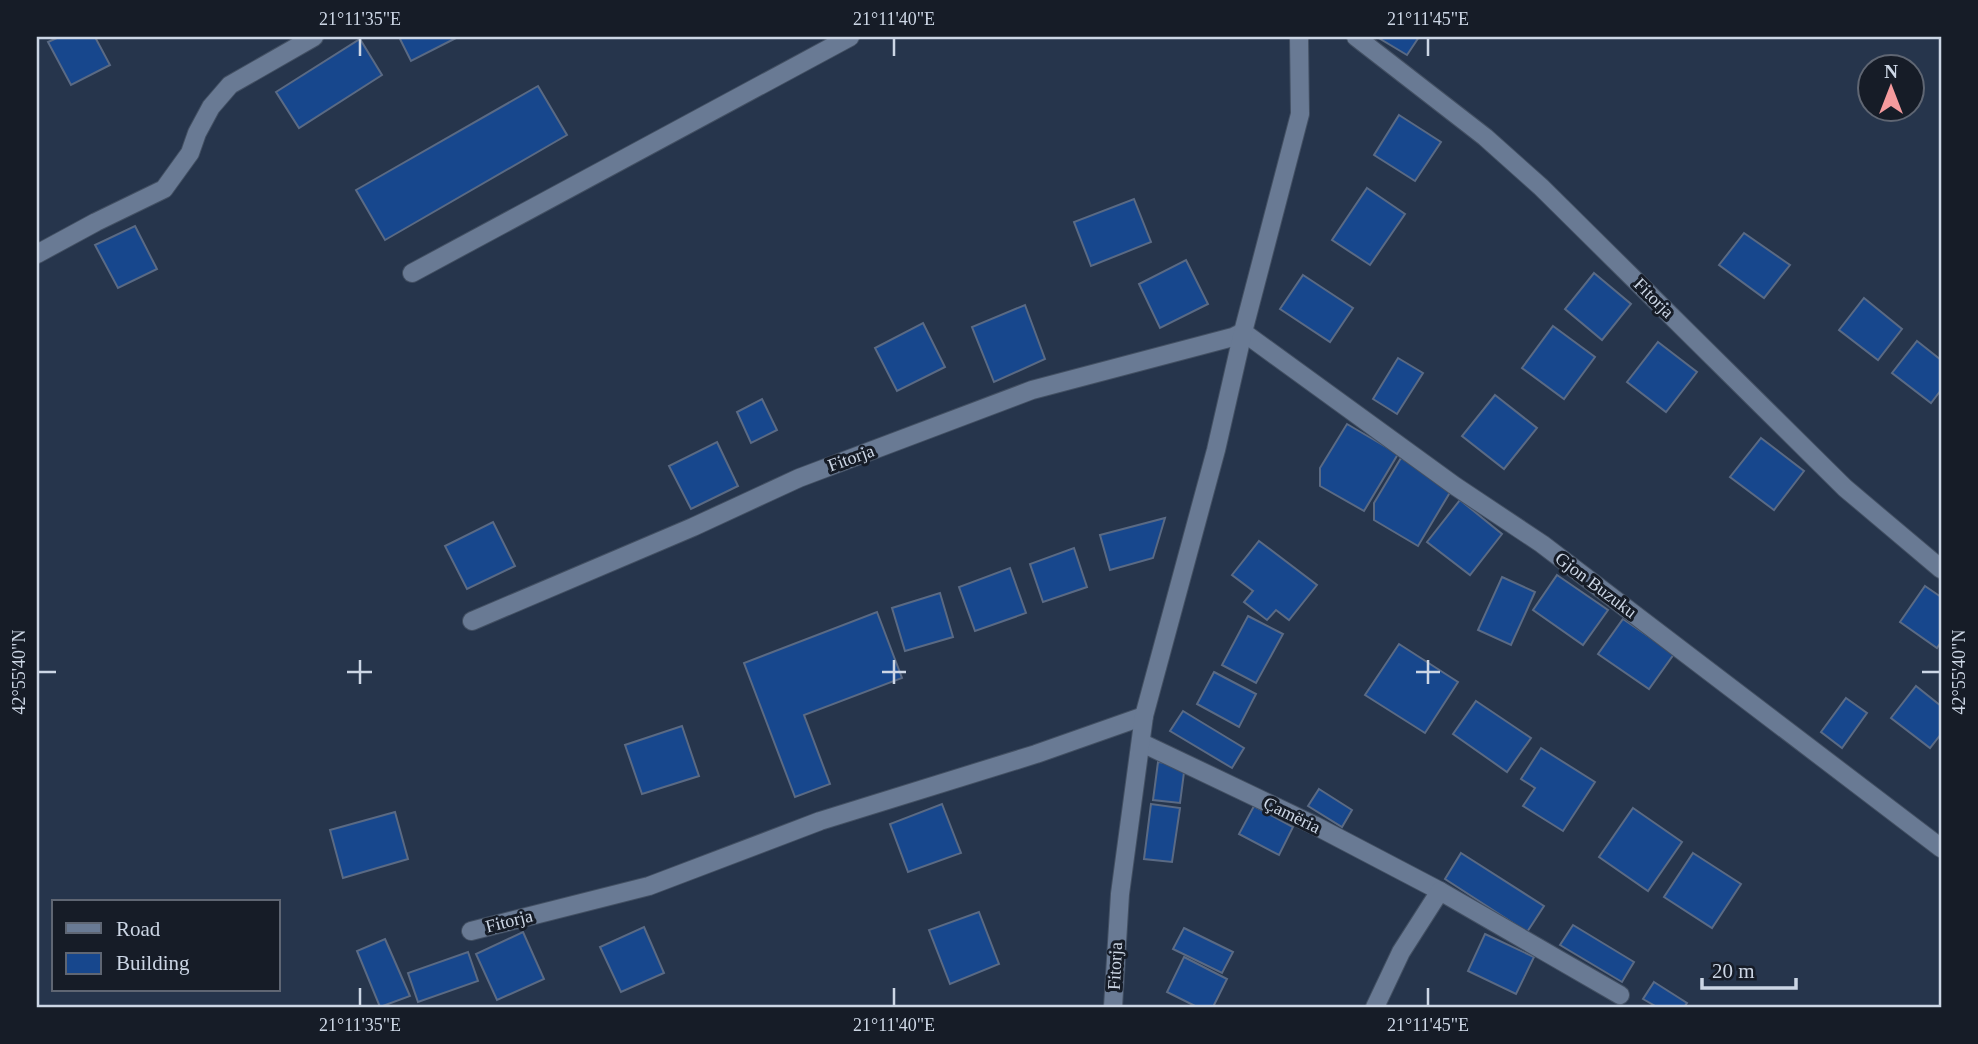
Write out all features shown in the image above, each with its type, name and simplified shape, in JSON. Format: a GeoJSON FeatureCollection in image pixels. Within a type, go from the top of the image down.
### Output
{"type":"FeatureCollection","features":[{"type":"Feature","properties":{"kind":"street"},"geometry":{"type":"LineString","coordinates":[[37,254],[164,190],[190,153],[211,107],[230,85],[314,37]]}},
{"type":"Feature","properties":{"kind":"street"},"geometry":{"type":"LineString","coordinates":[[412,273],[850,37]]}},
{"type":"Feature","properties":{"kind":"street","name":"Fitorja"},"geometry":{"type":"LineString","coordinates":[[1113,1007],[1120,894],[1144,716],[1216,450],[1300,114],[1299,37]]}},
{"type":"Feature","properties":{"kind":"street","name":"Fitorja"},"geometry":{"type":"LineString","coordinates":[[1356,37],[1485,137],[1541,187],[1845,488],[1941,569]]}},
{"type":"Feature","properties":{"kind":"street","name":"Fitorja"},"geometry":{"type":"LineString","coordinates":[[472,621],[693,527],[799,478],[1032,390],[1244,332]]}},
{"type":"Feature","properties":{"kind":"street","name":"Gjon Buzuku"},"geometry":{"type":"LineString","coordinates":[[1244,332],[1455,486],[1542,544],[1941,848]]}},
{"type":"Feature","properties":{"kind":"street","name":"Fitorja"},"geometry":{"type":"LineString","coordinates":[[471,931],[649,886],[820,821],[1036,754],[1144,716]]}},
{"type":"Feature","properties":{"kind":"street","name":"Çamëria"},"geometry":{"type":"LineString","coordinates":[[1142,743],[1314,825],[1440,891],[1620,995]]}},
{"type":"Feature","properties":{"kind":"street"},"geometry":{"type":"LineString","coordinates":[[1375,1007],[1401,952],[1440,891]]}},
{"type":"Feature","properties":{"kind":"building"},"geometry":{"type":"Polygon","coordinates":[[[59,37],[95,37],[110,65],[71,85],[48,42],[59,37]]]}},
{"type":"Feature","properties":{"kind":"building"},"geometry":{"type":"Polygon","coordinates":[[[399,37],[458,37],[411,61],[399,37]]]}},
{"type":"Feature","properties":{"kind":"building"},"geometry":{"type":"Polygon","coordinates":[[[1377,37],[1419,37],[1407,55],[1377,37]]]}},
{"type":"Feature","properties":{"kind":"building"},"geometry":{"type":"Polygon","coordinates":[[[360,39],[382,75],[299,128],[276,92],[360,39]]]}},
{"type":"Feature","properties":{"kind":"building"},"geometry":{"type":"Polygon","coordinates":[[[538,86],[567,135],[385,240],[356,190],[538,86]]]}},
{"type":"Feature","properties":{"kind":"building"},"geometry":{"type":"Polygon","coordinates":[[[1399,115],[1441,142],[1415,181],[1374,155],[1399,115]]]}},
{"type":"Feature","properties":{"kind":"building"},"geometry":{"type":"Polygon","coordinates":[[[1367,188],[1405,214],[1370,265],[1332,240],[1367,188]]]}},
{"type":"Feature","properties":{"kind":"building"},"geometry":{"type":"Polygon","coordinates":[[[1134,199],[1151,242],[1091,266],[1074,222],[1134,199]]]}},
{"type":"Feature","properties":{"kind":"building"},"geometry":{"type":"Polygon","coordinates":[[[135,226],[157,269],[118,288],[95,245],[135,226]]]}},
{"type":"Feature","properties":{"kind":"building"},"geometry":{"type":"Polygon","coordinates":[[[1744,233],[1790,265],[1764,298],[1719,265],[1744,233]]]}},
{"type":"Feature","properties":{"kind":"building"},"geometry":{"type":"Polygon","coordinates":[[[1186,260],[1208,304],[1160,328],[1139,284],[1186,260]]]}},
{"type":"Feature","properties":{"kind":"building"},"geometry":{"type":"Polygon","coordinates":[[[1594,273],[1631,304],[1602,340],[1565,309],[1594,273]]]}},
{"type":"Feature","properties":{"kind":"building"},"geometry":{"type":"Polygon","coordinates":[[[1303,275],[1353,308],[1330,342],[1280,309],[1303,275]]]}},
{"type":"Feature","properties":{"kind":"building"},"geometry":{"type":"Polygon","coordinates":[[[1864,298],[1902,329],[1878,360],[1839,330],[1864,298]]]}},
{"type":"Feature","properties":{"kind":"building"},"geometry":{"type":"Polygon","coordinates":[[[1025,305],[1045,359],[994,382],[972,327],[1025,305]]]}},
{"type":"Feature","properties":{"kind":"building"},"geometry":{"type":"Polygon","coordinates":[[[923,323],[945,367],[897,391],[875,348],[923,323]]]}},
{"type":"Feature","properties":{"kind":"building"},"geometry":{"type":"Polygon","coordinates":[[[1553,326],[1595,357],[1564,399],[1522,368],[1553,326]]]}},
{"type":"Feature","properties":{"kind":"building"},"geometry":{"type":"Polygon","coordinates":[[[1917,341],[1941,360],[1941,390],[1931,403],[1892,373],[1917,341]]]}},
{"type":"Feature","properties":{"kind":"building"},"geometry":{"type":"Polygon","coordinates":[[[1658,342],[1697,372],[1666,412],[1627,382],[1658,342]]]}},
{"type":"Feature","properties":{"kind":"building"},"geometry":{"type":"Polygon","coordinates":[[[1398,358],[1423,373],[1397,414],[1373,399],[1398,358]]]}},
{"type":"Feature","properties":{"kind":"building"},"geometry":{"type":"Polygon","coordinates":[[[1495,395],[1537,428],[1504,469],[1462,436],[1495,395]]]}},
{"type":"Feature","properties":{"kind":"building"},"geometry":{"type":"Polygon","coordinates":[[[762,399],[777,430],[751,443],[737,412],[762,399]]]}},
{"type":"Feature","properties":{"kind":"building"},"geometry":{"type":"Polygon","coordinates":[[[1347,424],[1398,454],[1364,511],[1320,486],[1320,468],[1347,424]]]}},
{"type":"Feature","properties":{"kind":"building"},"geometry":{"type":"Polygon","coordinates":[[[1761,438],[1804,471],[1774,510],[1730,477],[1761,438]]]}},
{"type":"Feature","properties":{"kind":"building"},"geometry":{"type":"Polygon","coordinates":[[[717,442],[738,486],[691,509],[669,466],[717,442]]]}},
{"type":"Feature","properties":{"kind":"building"},"geometry":{"type":"Polygon","coordinates":[[[1401,458],[1452,489],[1418,546],[1374,520],[1374,503],[1401,458]]]}},
{"type":"Feature","properties":{"kind":"building"},"geometry":{"type":"Polygon","coordinates":[[[1460,500],[1502,534],[1470,575],[1427,542],[1460,500]]]}},
{"type":"Feature","properties":{"kind":"building"},"geometry":{"type":"Polygon","coordinates":[[[1165,518],[1153,558],[1110,570],[1100,535],[1165,518]]]}},
{"type":"Feature","properties":{"kind":"building"},"geometry":{"type":"Polygon","coordinates":[[[493,522],[515,566],[467,589],[445,546],[493,522]]]}},
{"type":"Feature","properties":{"kind":"building"},"geometry":{"type":"Polygon","coordinates":[[[1259,541],[1317,585],[1289,620],[1276,610],[1267,620],[1244,602],[1253,591],[1232,575],[1259,541]]]}},
{"type":"Feature","properties":{"kind":"building"},"geometry":{"type":"Polygon","coordinates":[[[1074,548],[1087,587],[1043,602],[1030,564],[1074,548]]]}},
{"type":"Feature","properties":{"kind":"building"},"geometry":{"type":"Polygon","coordinates":[[[1010,568],[1026,613],[975,631],[959,587],[1010,568]]]}},
{"type":"Feature","properties":{"kind":"building"},"geometry":{"type":"Polygon","coordinates":[[[1557,575],[1608,610],[1583,645],[1533,610],[1557,575]]]}},
{"type":"Feature","properties":{"kind":"building"},"geometry":{"type":"Polygon","coordinates":[[[1502,577],[1535,592],[1511,645],[1478,630],[1502,577]]]}},
{"type":"Feature","properties":{"kind":"building"},"geometry":{"type":"Polygon","coordinates":[[[1925,586],[1941,597],[1941,642],[1937,648],[1900,622],[1925,586]]]}},
{"type":"Feature","properties":{"kind":"building"},"geometry":{"type":"Polygon","coordinates":[[[940,593],[953,637],[905,651],[892,608],[940,593]]]}},
{"type":"Feature","properties":{"kind":"building"},"geometry":{"type":"Polygon","coordinates":[[[877,612],[902,678],[804,715],[830,784],[795,797],[744,663],[877,612]]]}},
{"type":"Feature","properties":{"kind":"building"},"geometry":{"type":"Polygon","coordinates":[[[1248,616],[1283,634],[1256,683],[1222,665],[1248,616]]]}},
{"type":"Feature","properties":{"kind":"building"},"geometry":{"type":"Polygon","coordinates":[[[1623,619],[1674,654],[1649,689],[1598,654],[1623,619]]]}},
{"type":"Feature","properties":{"kind":"building"},"geometry":{"type":"Polygon","coordinates":[[[1399,644],[1458,682],[1425,733],[1365,695],[1399,644]]]}},
{"type":"Feature","properties":{"kind":"building"},"geometry":{"type":"Polygon","coordinates":[[[1214,672],[1256,694],[1239,727],[1197,704],[1214,672]]]}},
{"type":"Feature","properties":{"kind":"building"},"geometry":{"type":"Polygon","coordinates":[[[1916,686],[1941,706],[1941,734],[1930,748],[1891,718],[1916,686]]]}},
{"type":"Feature","properties":{"kind":"building"},"geometry":{"type":"Polygon","coordinates":[[[1846,698],[1867,713],[1842,748],[1821,732],[1846,698]]]}},
{"type":"Feature","properties":{"kind":"building"},"geometry":{"type":"Polygon","coordinates":[[[1476,701],[1531,738],[1507,772],[1453,734],[1476,701]]]}},
{"type":"Feature","properties":{"kind":"building"},"geometry":{"type":"Polygon","coordinates":[[[1183,711],[1244,748],[1232,768],[1170,731],[1183,711]]]}},
{"type":"Feature","properties":{"kind":"building"},"geometry":{"type":"Polygon","coordinates":[[[682,726],[699,776],[642,794],[625,745],[682,726]]]}},
{"type":"Feature","properties":{"kind":"building"},"geometry":{"type":"Polygon","coordinates":[[[1541,748],[1595,782],[1563,831],[1523,806],[1535,788],[1521,779],[1541,748]]]}},
{"type":"Feature","properties":{"kind":"building"},"geometry":{"type":"Polygon","coordinates":[[[1158,762],[1185,765],[1180,803],[1153,800],[1158,762]]]}},
{"type":"Feature","properties":{"kind":"building"},"geometry":{"type":"Polygon","coordinates":[[[1319,789],[1352,810],[1342,827],[1308,806],[1319,789]]]}},
{"type":"Feature","properties":{"kind":"building"},"geometry":{"type":"Polygon","coordinates":[[[942,804],[961,853],[908,872],[890,824],[942,804]]]}},
{"type":"Feature","properties":{"kind":"building"},"geometry":{"type":"Polygon","coordinates":[[[1151,804],[1180,808],[1172,862],[1144,859],[1151,804]]]}},
{"type":"Feature","properties":{"kind":"building"},"geometry":{"type":"Polygon","coordinates":[[[1254,806],[1293,827],[1279,855],[1239,834],[1254,806]]]}},
{"type":"Feature","properties":{"kind":"building"},"geometry":{"type":"Polygon","coordinates":[[[1633,808],[1682,842],[1648,891],[1599,857],[1633,808]]]}},
{"type":"Feature","properties":{"kind":"building"},"geometry":{"type":"Polygon","coordinates":[[[395,812],[408,859],[343,878],[330,830],[395,812]]]}},
{"type":"Feature","properties":{"kind":"building"},"geometry":{"type":"Polygon","coordinates":[[[1461,853],[1544,906],[1527,932],[1445,879],[1461,853]]]}},
{"type":"Feature","properties":{"kind":"building"},"geometry":{"type":"Polygon","coordinates":[[[1693,853],[1741,884],[1712,928],[1664,897],[1693,853]]]}},
{"type":"Feature","properties":{"kind":"building"},"geometry":{"type":"Polygon","coordinates":[[[979,912],[999,964],[950,984],[929,930],[979,912]]]}},
{"type":"Feature","properties":{"kind":"building"},"geometry":{"type":"Polygon","coordinates":[[[1573,925],[1634,962],[1622,982],[1560,945],[1573,925]]]}},
{"type":"Feature","properties":{"kind":"building"},"geometry":{"type":"Polygon","coordinates":[[[644,927],[664,973],[621,992],[600,947],[644,927]]]}},
{"type":"Feature","properties":{"kind":"building"},"geometry":{"type":"Polygon","coordinates":[[[1184,928],[1233,952],[1222,973],[1173,949],[1184,928]]]}},
{"type":"Feature","properties":{"kind":"building"},"geometry":{"type":"Polygon","coordinates":[[[523,932],[544,979],[497,1000],[476,954],[523,932]]]}},
{"type":"Feature","properties":{"kind":"building"},"geometry":{"type":"Polygon","coordinates":[[[1485,934],[1534,957],[1516,994],[1468,971],[1485,934]]]}},
{"type":"Feature","properties":{"kind":"building"},"geometry":{"type":"Polygon","coordinates":[[[385,939],[410,996],[380,1007],[357,951],[385,939]]]}},
{"type":"Feature","properties":{"kind":"building"},"geometry":{"type":"Polygon","coordinates":[[[468,952],[478,981],[418,1002],[408,973],[468,952]]]}},
{"type":"Feature","properties":{"kind":"building"},"geometry":{"type":"Polygon","coordinates":[[[1184,957],[1227,979],[1213,1007],[1197,1007],[1167,992],[1184,957]]]}},
{"type":"Feature","properties":{"kind":"building"},"geometry":{"type":"Polygon","coordinates":[[[1654,982],[1687,1003],[1684,1007],[1657,1007],[1643,999],[1654,982]]]}}]}
